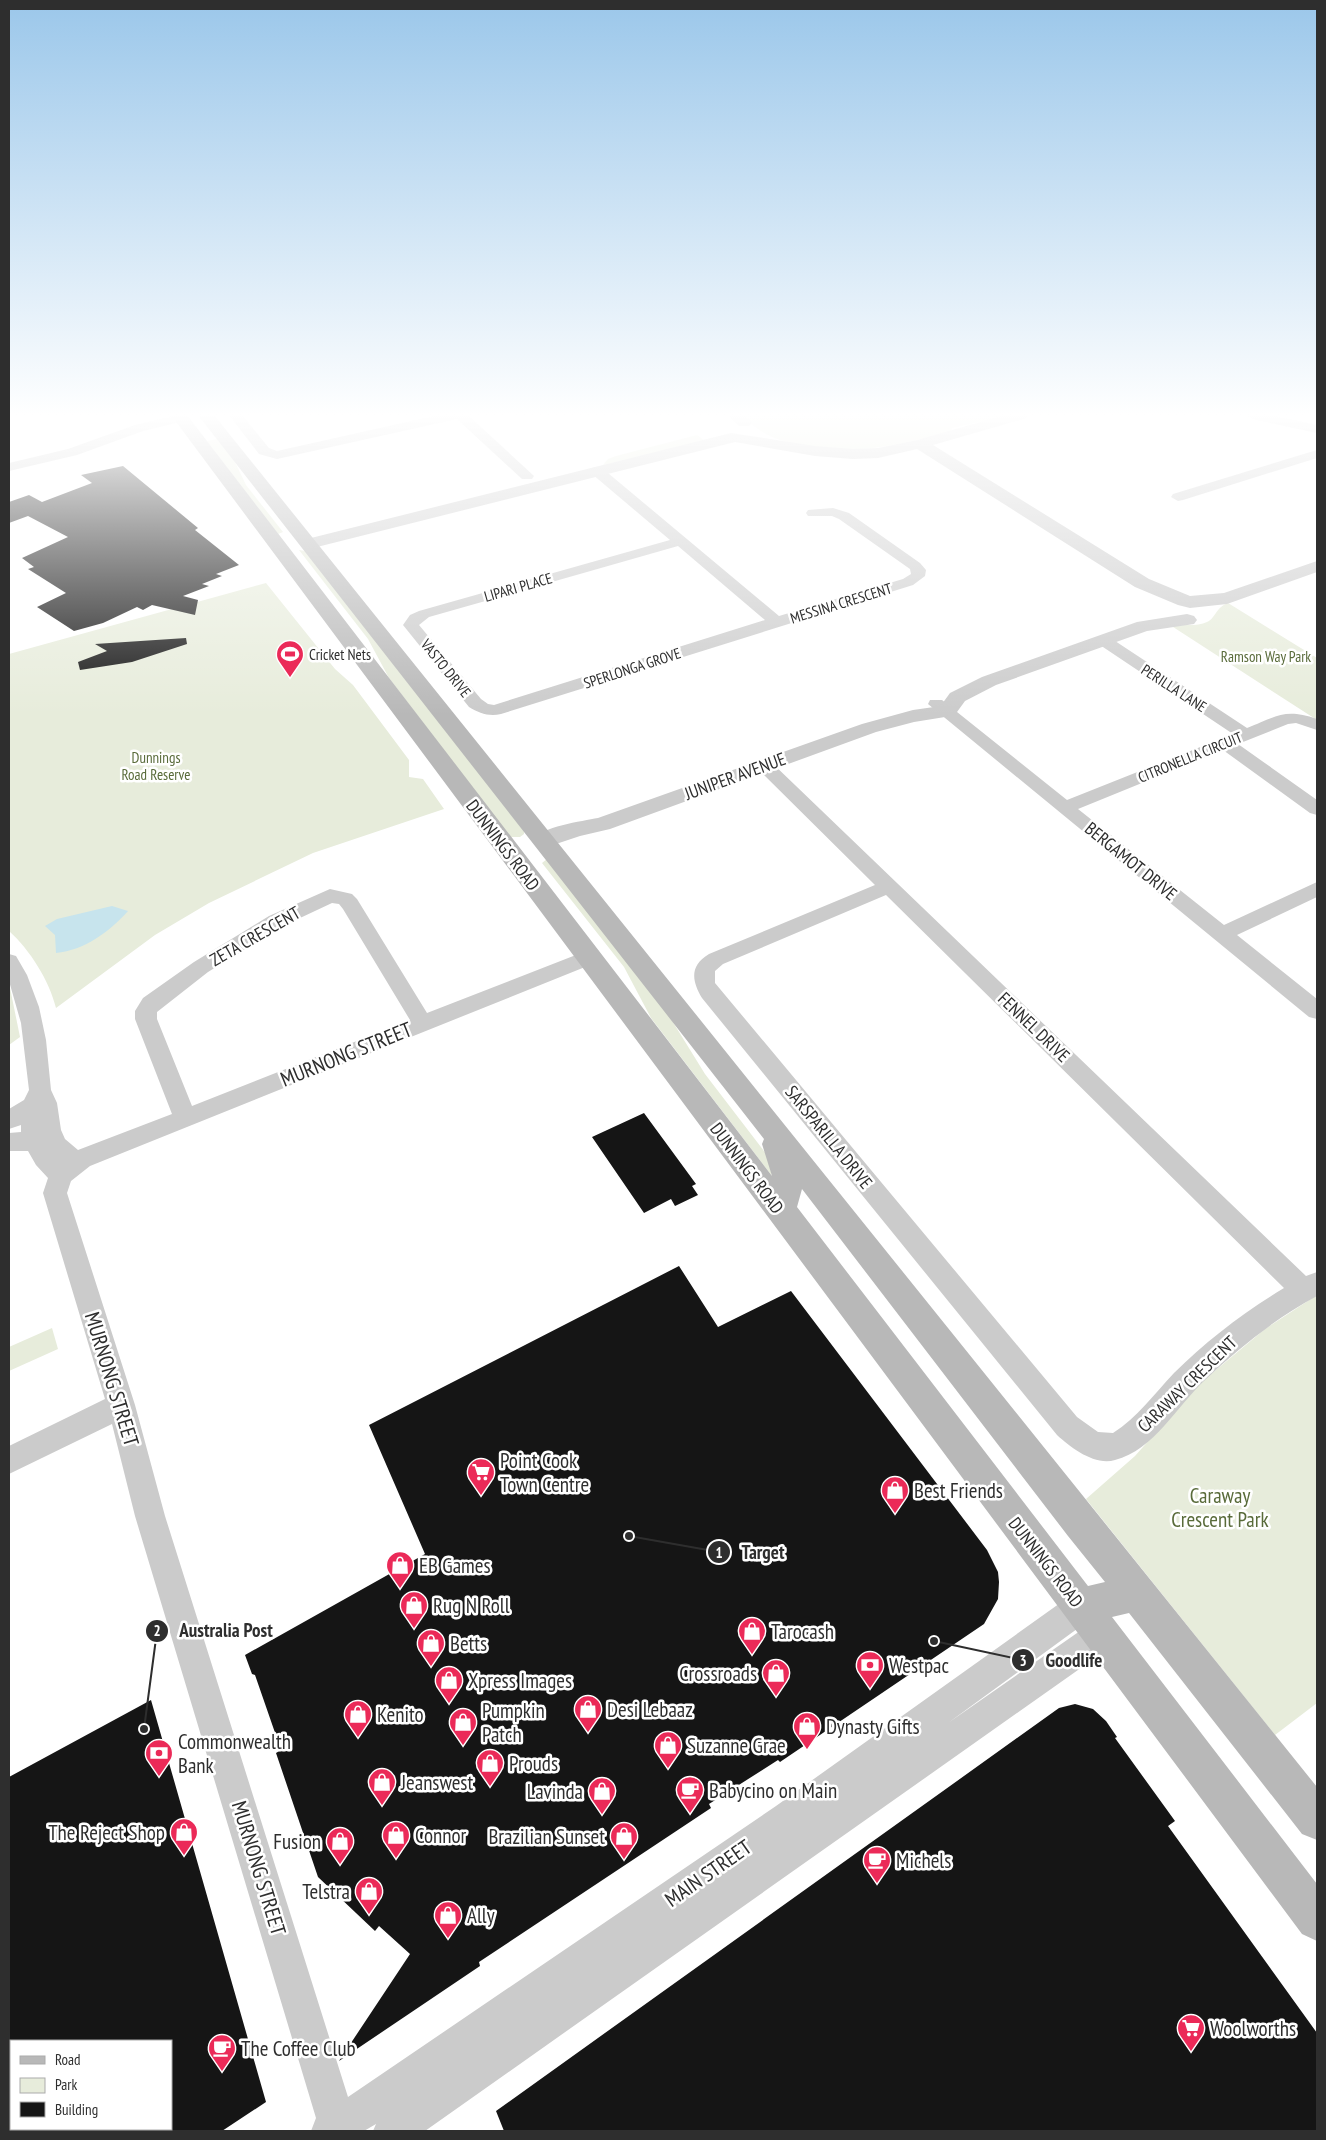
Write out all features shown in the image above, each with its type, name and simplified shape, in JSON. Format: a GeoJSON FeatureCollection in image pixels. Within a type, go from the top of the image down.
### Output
{"type":"FeatureCollection","features":[{"type":"Feature","properties":{"kind":"main road","name":"DUNNINGS ROAD"},"geometry":{"type":"LineString","coordinates":[[267,515],[547,844],[1317,1819]]}},
{"type":"Feature","properties":{"kind":"main road","name":"DUNNINGS ROAD"},"geometry":{"type":"LineString","coordinates":[[272,515],[512,857],[1317,1919]]}},
{"type":"Feature","properties":{"kind":"main road"},"geometry":{"type":"LineString","coordinates":[[512,857],[547,844]]}},
{"type":"Feature","properties":{"kind":"main road"},"geometry":{"type":"LineString","coordinates":[[766,1120],[782,1156],[788,1178],[785,1203],[778,1210]]}},
{"type":"Feature","properties":{"kind":"main road"},"geometry":{"type":"LineString","coordinates":[[1091,1621],[1137,1592]]}},
{"type":"Feature","properties":{"kind":"street"},"geometry":{"type":"LineString","coordinates":[[290,541],[385,515]]}},
{"type":"Feature","properties":{"kind":"street"},"geometry":{"type":"LineString","coordinates":[[290,541],[395,515]]}},
{"type":"Feature","properties":{"kind":"street","name":"MESSINA CRESCENT"},"geometry":{"type":"LineString","coordinates":[[650,515],[776,622],[908,582],[915,579],[919,574],[915,566],[841,515]]}},
{"type":"Feature","properties":{"kind":"street"},"geometry":{"type":"LineString","coordinates":[[1033,515],[1180,608],[1202,606],[1206,610],[1206,615],[1227,598]]}},
{"type":"Feature","properties":{"kind":"street","name":"LIPARI PLACE"},"geometry":{"type":"LineString","coordinates":[[414,620],[424,614],[681,541]]}},
{"type":"Feature","properties":{"kind":"street"},"geometry":{"type":"LineString","coordinates":[[940,707],[950,708],[957,697],[989,681],[1144,626],[1180,608],[1227,598],[1317,566]]}},
{"type":"Feature","properties":{"kind":"street","name":"VASTO DRIVE"},"geometry":{"type":"LineString","coordinates":[[414,620],[412,627],[475,703],[488,710]]}},
{"type":"Feature","properties":{"kind":"street","name":"SPERLONGA GROVE"},"geometry":{"type":"LineString","coordinates":[[488,710],[503,709],[776,622]]}},
{"type":"Feature","properties":{"kind":"street","name":"PERILLA LANE"},"geometry":{"type":"LineString","coordinates":[[1103,640],[1246,735]]}},
{"type":"Feature","properties":{"kind":"street","name":"JUNIPER AVENUE"},"geometry":{"type":"LineString","coordinates":[[547,844],[583,836],[602,824],[764,765],[869,728],[940,707]]}},
{"type":"Feature","properties":{"kind":"street","name":"BERGAMOT DRIVE"},"geometry":{"type":"LineString","coordinates":[[940,707],[1317,1011]]}},
{"type":"Feature","properties":{"kind":"street","name":"CITRONELLA CIRCUIT"},"geometry":{"type":"LineString","coordinates":[[1064,808],[1288,718],[1301,719],[1317,725]]}},
{"type":"Feature","properties":{"kind":"street"},"geometry":{"type":"LineString","coordinates":[[1225,743],[1317,809]]}},
{"type":"Feature","properties":{"kind":"street","name":"FENNEL DRIVE"},"geometry":{"type":"LineString","coordinates":[[764,765],[1310,1286]]}},
{"type":"Feature","properties":{"kind":"street","name":"SARSPARILLA DRIVE"},"geometry":{"type":"LineString","coordinates":[[890,886],[716,959],[708,964],[703,971],[703,981],[710,993],[1057,1414],[1076,1433],[1096,1445],[1104,1447]]}},
{"type":"Feature","properties":{"kind":"street"},"geometry":{"type":"LineString","coordinates":[[1222,934],[1317,889]]}},
{"type":"Feature","properties":{"kind":"street","name":"ZETA CRESCENT"},"geometry":{"type":"LineString","coordinates":[[186,1118],[146,1019],[146,1010],[159,997],[236,944],[276,921],[321,899],[335,896],[344,899],[350,904],[423,1024]]}},
{"type":"Feature","properties":{"kind":"street","name":"MURNONG STREET"},"geometry":{"type":"LineString","coordinates":[[335,2130],[150,1516],[121,1405],[55,1193],[68,1169],[186,1118],[588,958]]}},
{"type":"Feature","properties":{"kind":"street"},"geometry":{"type":"LineString","coordinates":[[9,961],[16,972],[24,993],[34,1034],[37,1097],[32,1124],[36,1144],[46,1163],[68,1169]]}},
{"type":"Feature","properties":{"kind":"street"},"geometry":{"type":"LineString","coordinates":[[9,1120],[37,1097],[44,1097],[47,1121],[68,1169]]}},
{"type":"Feature","properties":{"kind":"street"},"geometry":{"type":"LineString","coordinates":[[9,1142],[24,1141],[36,1144]]}},
{"type":"Feature","properties":{"kind":"street","name":"CARAWAY CRESCENT"},"geometry":{"type":"LineString","coordinates":[[1104,1447],[1114,1447],[1128,1440],[1180,1386],[1220,1349],[1264,1316],[1310,1286]]}},
{"type":"Feature","properties":{"kind":"street"},"geometry":{"type":"LineString","coordinates":[[9,1460],[121,1405]]}},
{"type":"Feature","properties":{"kind":"street","name":"MAIN STREET"},"geometry":{"type":"LineString","coordinates":[[335,2130],[788,1818],[1091,1621]]}},
{"type":"Feature","properties":{"kind":"street","name":"MAIN STREET"},"geometry":{"type":"LineString","coordinates":[[392,2131],[1091,1621]]}},
{"type":"Feature","properties":{"kind":"green space"},"geometry":{"type":"Polygon","coordinates":[[[263,515],[270,515],[283,532],[278,534],[263,515]]]}},
{"type":"Feature","properties":{"kind":"green space"},"geometry":{"type":"Polygon","coordinates":[[[299,550],[305,551],[524,831],[524,834],[520,837],[511,837],[508,834],[389,678],[368,639],[299,550]]]}},
{"type":"Feature","properties":{"kind":"green space","name":"Dunnings Road Reserve"},"geometry":{"type":"Polygon","coordinates":[[[266,583],[335,669],[353,685],[409,760],[409,777],[423,779],[444,809],[313,853],[209,903],[155,935],[56,1008],[49,987],[38,966],[9,931],[9,654],[266,583]]]}},
{"type":"Feature","properties":{"kind":"green space","name":"Ramson Way Park"},"geometry":{"type":"Polygon","coordinates":[[[1228,603],[1317,658],[1317,720],[1170,625],[1203,624],[1228,603]]]}},
{"type":"Feature","properties":{"kind":"green space"},"geometry":{"type":"Polygon","coordinates":[[[547,859],[658,998],[705,1074],[767,1155],[772,1176],[651,1018],[624,967],[542,863],[547,859]]]}},
{"type":"Feature","properties":{"kind":"green space"},"geometry":{"type":"Polygon","coordinates":[[[9,983],[20,1037],[9,1045],[9,983]]]}},
{"type":"Feature","properties":{"kind":"green space","name":"Caraway Crescent Park"},"geometry":{"type":"Polygon","coordinates":[[[1317,1295],[1317,1703],[1275,1735],[1086,1499],[1135,1456],[1198,1385],[1265,1329],[1317,1295]]]}},
{"type":"Feature","properties":{"kind":"green space"},"geometry":{"type":"Polygon","coordinates":[[[52,1328],[58,1349],[9,1371],[9,1347],[52,1328]]]}},
{"type":"Feature","properties":{"kind":"water"},"geometry":{"type":"Polygon","coordinates":[[[112,906],[128,911],[96,939],[77,948],[56,953],[55,935],[45,926],[57,919],[112,906]]]}},
{"type":"Feature","properties":{"kind":"building"},"geometry":{"type":"Polygon","coordinates":[[[9,515],[182,515],[198,528],[195,530],[239,565],[216,574],[222,576],[202,584],[209,586],[183,596],[198,600],[195,615],[152,605],[143,610],[137,607],[103,623],[74,631],[37,607],[66,593],[28,569],[34,567],[22,558],[68,537],[28,516],[9,523],[9,515]]]}},
{"type":"Feature","properties":{"kind":"building"},"geometry":{"type":"Polygon","coordinates":[[[186,638],[187,644],[132,662],[80,670],[78,662],[107,651],[95,644],[186,638]]]}},
{"type":"Feature","properties":{"kind":"building"},"geometry":{"type":"Polygon","coordinates":[[[644,1113],[696,1184],[692,1186],[698,1195],[675,1206],[671,1199],[644,1213],[592,1137],[644,1113]]]}},
{"type":"Feature","properties":{"kind":"building"},"geometry":{"type":"Polygon","coordinates":[[[679,1266],[718,1327],[791,1291],[987,1550],[998,1572],[998,1599],[984,1624],[780,1762],[778,1760],[709,1804],[711,1808],[479,1962],[480,1966],[339,2061],[410,1954],[379,1926],[375,1931],[318,1877],[276,1753],[281,1750],[255,1675],[252,1674],[245,1655],[425,1554],[369,1425],[679,1266]]]}},
{"type":"Feature","properties":{"kind":"building"},"geometry":{"type":"Polygon","coordinates":[[[151,1700],[266,2102],[222,2131],[171,2131],[172,2040],[9,2041],[9,1777],[151,1700]]]}},
{"type":"Feature","properties":{"kind":"building"},"geometry":{"type":"Polygon","coordinates":[[[1075,1704],[1093,1709],[1106,1721],[1117,1737],[1115,1738],[1175,1821],[1168,1826],[1317,2033],[1317,2131],[504,2131],[496,2111],[1059,1708],[1075,1704]]]}},
{"type":"Feature","properties":{"kind":"place","name":"Cricket Nets"},"geometry":{"type":"Point","coordinates":[290,678]}},
{"type":"Feature","properties":{"kind":"place","name":"Point Cook Town Centre"},"geometry":{"type":"Point","coordinates":[481,1496]}},
{"type":"Feature","properties":{"kind":"place","name":"Best Friends"},"geometry":{"type":"Point","coordinates":[895,1514]}},
{"type":"Feature","properties":{"kind":"place","name":"Target"},"geometry":{"type":"Point","coordinates":[629,1536]}},
{"type":"Feature","properties":{"kind":"place","name":"EB Games"},"geometry":{"type":"Point","coordinates":[400,1589]}},
{"type":"Feature","properties":{"kind":"place","name":"Rug N Roll"},"geometry":{"type":"Point","coordinates":[414,1629]}},
{"type":"Feature","properties":{"kind":"place","name":"Goodlife"},"geometry":{"type":"Point","coordinates":[934,1641]}},
{"type":"Feature","properties":{"kind":"place","name":"Tarocash"},"geometry":{"type":"Point","coordinates":[752,1655]}},
{"type":"Feature","properties":{"kind":"place","name":"Betts"},"geometry":{"type":"Point","coordinates":[431,1667]}},
{"type":"Feature","properties":{"kind":"place","name":"Westpac"},"geometry":{"type":"Point","coordinates":[870,1689]}},
{"type":"Feature","properties":{"kind":"place","name":"Crossroads"},"geometry":{"type":"Point","coordinates":[776,1697]}},
{"type":"Feature","properties":{"kind":"place","name":"Xpress Images"},"geometry":{"type":"Point","coordinates":[449,1704]}},
{"type":"Feature","properties":{"kind":"place","name":"Australia Post"},"geometry":{"type":"Point","coordinates":[144,1729]}},
{"type":"Feature","properties":{"kind":"place","name":"Desi Lebaaz"},"geometry":{"type":"Point","coordinates":[588,1733]}},
{"type":"Feature","properties":{"kind":"place","name":"Kenito"},"geometry":{"type":"Point","coordinates":[358,1738]}},
{"type":"Feature","properties":{"kind":"place","name":"Pumpkin Patch"},"geometry":{"type":"Point","coordinates":[463,1746]}},
{"type":"Feature","properties":{"kind":"place","name":"Dynasty Gifts"},"geometry":{"type":"Point","coordinates":[807,1750]}},
{"type":"Feature","properties":{"kind":"place","name":"Suzanne Grae"},"geometry":{"type":"Point","coordinates":[668,1769]}},
{"type":"Feature","properties":{"kind":"place","name":"Commonwealth Bank"},"geometry":{"type":"Point","coordinates":[159,1777]}},
{"type":"Feature","properties":{"kind":"place","name":"Prouds"},"geometry":{"type":"Point","coordinates":[490,1787]}},
{"type":"Feature","properties":{"kind":"place","name":"Jeanswest"},"geometry":{"type":"Point","coordinates":[382,1806]}},
{"type":"Feature","properties":{"kind":"place","name":"Babycino on Main"},"geometry":{"type":"Point","coordinates":[690,1814]}},
{"type":"Feature","properties":{"kind":"place","name":"Lavinda"},"geometry":{"type":"Point","coordinates":[602,1815]}},
{"type":"Feature","properties":{"kind":"place","name":"The Reject Shop"},"geometry":{"type":"Point","coordinates":[184,1856]}},
{"type":"Feature","properties":{"kind":"place","name":"Connor"},"geometry":{"type":"Point","coordinates":[396,1859]}},
{"type":"Feature","properties":{"kind":"place","name":"Brazilian Sunset"},"geometry":{"type":"Point","coordinates":[624,1860]}},
{"type":"Feature","properties":{"kind":"place","name":"Fusion"},"geometry":{"type":"Point","coordinates":[340,1865]}},
{"type":"Feature","properties":{"kind":"place","name":"Michels"},"geometry":{"type":"Point","coordinates":[877,1884]}},
{"type":"Feature","properties":{"kind":"place","name":"Telstra"},"geometry":{"type":"Point","coordinates":[369,1915]}},
{"type":"Feature","properties":{"kind":"place","name":"Ally"},"geometry":{"type":"Point","coordinates":[448,1939]}},
{"type":"Feature","properties":{"kind":"place","name":"Woolworths"},"geometry":{"type":"Point","coordinates":[1191,2052]}},
{"type":"Feature","properties":{"kind":"place","name":"The Coffee Club"},"geometry":{"type":"Point","coordinates":[222,2072]}}]}
